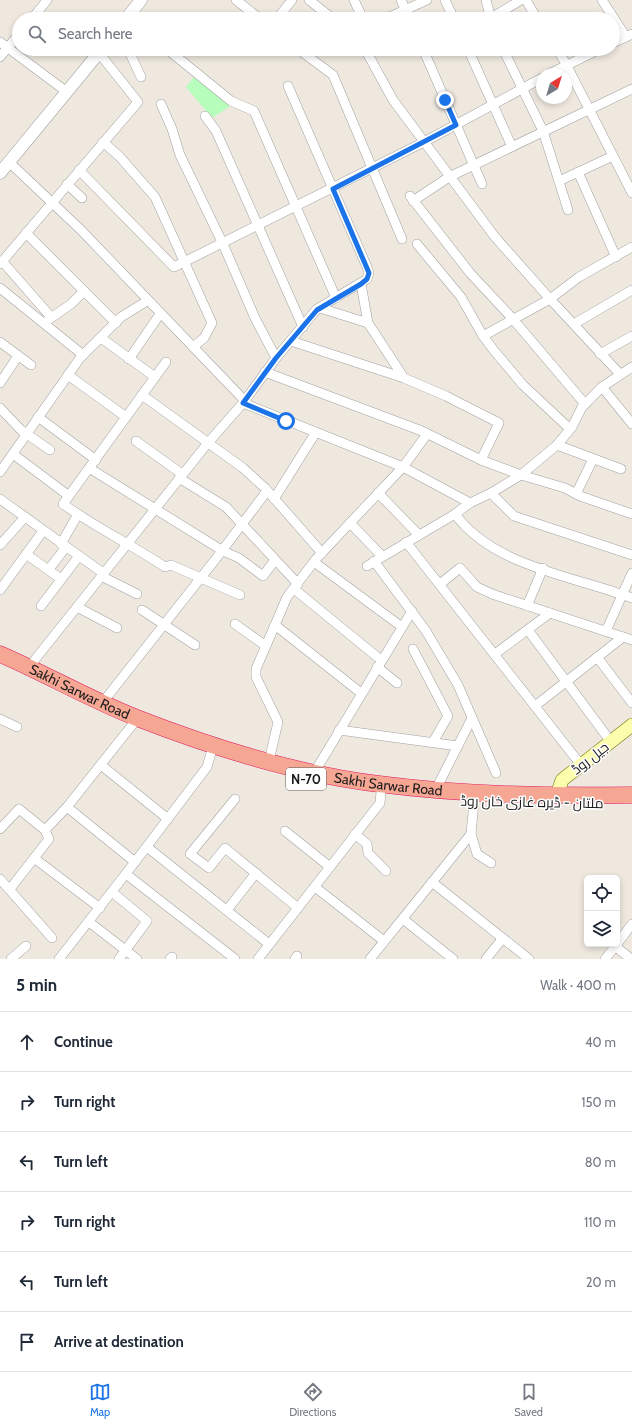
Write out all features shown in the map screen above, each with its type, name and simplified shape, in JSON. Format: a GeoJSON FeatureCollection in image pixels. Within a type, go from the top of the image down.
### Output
{"type":"FeatureCollection","features":[{"type":"Feature","properties":{"kind":"highway","name":"Sakhi Sarwar Road"},"geometry":{"type":"LineString","coordinates":[[0,654],[103,702],[135,721],[269,762],[314,773],[342,783],[435,790],[559,796],[632,795]]}},
{"type":"Feature","properties":{"kind":"highway","name":"ملتان - ڈیرہ غازی خان روڈ"},"geometry":{"type":"LineString","coordinates":[[0,662],[211,753],[286,775],[342,783],[381,792],[427,799],[474,802],[560,804],[632,803]]}},
{"type":"Feature","properties":{"kind":"main road","name":"جیل روڈ"},"geometry":{"type":"LineString","coordinates":[[559,796],[559,789],[562,780],[632,726]]}},
{"type":"Feature","properties":{"kind":"street"},"geometry":{"type":"LineString","coordinates":[[38,12],[47,0]]}},
{"type":"Feature","properties":{"kind":"street"},"geometry":{"type":"LineString","coordinates":[[133,12],[142,0]]}},
{"type":"Feature","properties":{"kind":"street"},"geometry":{"type":"LineString","coordinates":[[236,0],[251,12]]}},
{"type":"Feature","properties":{"kind":"street"},"geometry":{"type":"LineString","coordinates":[[283,12],[292,0]]}},
{"type":"Feature","properties":{"kind":"street"},"geometry":{"type":"LineString","coordinates":[[309,0],[324,12]]}},
{"type":"Feature","properties":{"kind":"street"},"geometry":{"type":"LineString","coordinates":[[354,0],[360,12]]}},
{"type":"Feature","properties":{"kind":"street"},"geometry":{"type":"LineString","coordinates":[[401,0],[406,12]]}},
{"type":"Feature","properties":{"kind":"street"},"geometry":{"type":"LineString","coordinates":[[399,12],[427,0]]}},
{"type":"Feature","properties":{"kind":"street"},"geometry":{"type":"LineString","coordinates":[[445,0],[451,12]]}},
{"type":"Feature","properties":{"kind":"street"},"geometry":{"type":"LineString","coordinates":[[486,0],[489,12]]}},
{"type":"Feature","properties":{"kind":"street"},"geometry":{"type":"LineString","coordinates":[[502,12],[521,0]]}},
{"type":"Feature","properties":{"kind":"street"},"geometry":{"type":"LineString","coordinates":[[526,0],[534,12]]}},
{"type":"Feature","properties":{"kind":"street"},"geometry":{"type":"LineString","coordinates":[[602,0],[611,12]]}},
{"type":"Feature","properties":{"kind":"street"},"geometry":{"type":"LineString","coordinates":[[620,24],[629,36]]}},
{"type":"Feature","properties":{"kind":"street"},"geometry":{"type":"LineString","coordinates":[[0,42],[12,51]]}},
{"type":"Feature","properties":{"kind":"street"},"geometry":{"type":"LineString","coordinates":[[0,57],[12,43]]}},
{"type":"Feature","properties":{"kind":"street"},"geometry":{"type":"LineString","coordinates":[[19,56],[67,92]]}},
{"type":"Feature","properties":{"kind":"street"},"geometry":{"type":"LineString","coordinates":[[0,173],[95,56]]}},
{"type":"Feature","properties":{"kind":"street"},"geometry":{"type":"LineString","coordinates":[[51,317],[1,263],[138,102],[104,56]]}},
{"type":"Feature","properties":{"kind":"street"},"geometry":{"type":"LineString","coordinates":[[132,56],[142,77]]}},
{"type":"Feature","properties":{"kind":"street"},"geometry":{"type":"LineString","coordinates":[[176,56],[231,100],[254,111],[336,298]]}},
{"type":"Feature","properties":{"kind":"street"},"geometry":{"type":"LineString","coordinates":[[307,56],[333,75],[371,169],[402,239]]}},
{"type":"Feature","properties":{"kind":"street"},"geometry":{"type":"LineString","coordinates":[[369,56],[393,100],[495,237],[600,354],[620,374]]}},
{"type":"Feature","properties":{"kind":"street"},"geometry":{"type":"LineString","coordinates":[[426,56],[482,184]]}},
{"type":"Feature","properties":{"kind":"street"},"geometry":{"type":"LineString","coordinates":[[471,56],[512,147]]}},
{"type":"Feature","properties":{"kind":"street"},"geometry":{"type":"LineString","coordinates":[[506,56],[543,131],[568,210]]}},
{"type":"Feature","properties":{"kind":"street"},"geometry":{"type":"LineString","coordinates":[[561,56],[632,193]]}},
{"type":"Feature","properties":{"kind":"street"},"geometry":{"type":"LineString","coordinates":[[559,68],[584,56]]}},
{"type":"Feature","properties":{"kind":"street"},"geometry":{"type":"LineString","coordinates":[[79,170],[174,267],[183,261],[223,244],[296,208],[493,106],[536,81]]}},
{"type":"Feature","properties":{"kind":"street"},"geometry":{"type":"LineString","coordinates":[[29,667],[180,476],[244,402],[276,358],[303,327],[320,308],[367,279],[369,273],[288,86]]}},
{"type":"Feature","properties":{"kind":"street"},"geometry":{"type":"LineString","coordinates":[[585,404],[512,318],[470,273],[411,198],[449,177],[589,108],[632,89]]}},
{"type":"Feature","properties":{"kind":"street"},"geometry":{"type":"LineString","coordinates":[[160,104],[172,129],[180,155],[223,244],[255,318],[276,358]]}},
{"type":"Feature","properties":{"kind":"street"},"geometry":{"type":"LineString","coordinates":[[205,116],[216,131],[303,327]]}},
{"type":"Feature","properties":{"kind":"street"},"geometry":{"type":"LineString","coordinates":[[103,142],[119,156],[155,198],[212,323],[204,338],[193,348]]}},
{"type":"Feature","properties":{"kind":"street"},"geometry":{"type":"LineString","coordinates":[[559,180],[613,156]]}},
{"type":"Feature","properties":{"kind":"street"},"geometry":{"type":"LineString","coordinates":[[9,162],[52,202],[122,272],[244,402],[403,467],[470,503]]}},
{"type":"Feature","properties":{"kind":"street"},"geometry":{"type":"LineString","coordinates":[[578,172],[616,257]]}},
{"type":"Feature","properties":{"kind":"street"},"geometry":{"type":"LineString","coordinates":[[67,184],[82,198]]}},
{"type":"Feature","properties":{"kind":"street"},"geometry":{"type":"LineString","coordinates":[[26,233],[116,323]]}},
{"type":"Feature","properties":{"kind":"street"},"geometry":{"type":"LineString","coordinates":[[417,244],[461,297],[483,336],[523,385],[570,430]]}},
{"type":"Feature","properties":{"kind":"street"},"geometry":{"type":"LineString","coordinates":[[483,336],[512,318],[550,298],[580,277],[632,247]]}},
{"type":"Feature","properties":{"kind":"street"},"geometry":{"type":"LineString","coordinates":[[361,284],[368,323],[404,378]]}},
{"type":"Feature","properties":{"kind":"street"},"geometry":{"type":"LineString","coordinates":[[0,288],[83,355]]}},
{"type":"Feature","properties":{"kind":"street"},"geometry":{"type":"LineString","coordinates":[[574,324],[632,290]]}},
{"type":"Feature","properties":{"kind":"street"},"geometry":{"type":"LineString","coordinates":[[43,323],[71,304],[84,291]]}},
{"type":"Feature","properties":{"kind":"street"},"geometry":{"type":"LineString","coordinates":[[0,472],[83,355],[121,317],[147,300]]}},
{"type":"Feature","properties":{"kind":"street"},"geometry":{"type":"LineString","coordinates":[[320,308],[368,323]]}},
{"type":"Feature","properties":{"kind":"street"},"geometry":{"type":"LineString","coordinates":[[129,359],[160,314]]}},
{"type":"Feature","properties":{"kind":"street"},"geometry":{"type":"LineString","coordinates":[[600,354],[632,336]]}},
{"type":"Feature","properties":{"kind":"street"},"geometry":{"type":"LineString","coordinates":[[101,338],[155,377]]}},
{"type":"Feature","properties":{"kind":"street"},"geometry":{"type":"LineString","coordinates":[[291,341],[404,378],[446,396],[499,423],[481,460]]}},
{"type":"Feature","properties":{"kind":"street"},"geometry":{"type":"LineString","coordinates":[[0,342],[31,365]]}},
{"type":"Feature","properties":{"kind":"street"},"geometry":{"type":"LineString","coordinates":[[0,383],[18,356]]}},
{"type":"Feature","properties":{"kind":"street"},"geometry":{"type":"LineString","coordinates":[[166,362],[63,504],[165,567],[171,565],[240,595]]}},
{"type":"Feature","properties":{"kind":"street"},"geometry":{"type":"LineString","coordinates":[[496,773],[458,685],[426,631],[412,611],[370,564],[455,514],[470,503],[491,493],[521,475],[557,445],[570,430],[585,404],[602,387],[632,367]]}},
{"type":"Feature","properties":{"kind":"street"},"geometry":{"type":"LineString","coordinates":[[265,372],[427,434],[481,460],[521,475],[565,488],[576,494],[632,514]]}},
{"type":"Feature","properties":{"kind":"street"},"geometry":{"type":"LineString","coordinates":[[68,375],[126,417]]}},
{"type":"Feature","properties":{"kind":"street"},"geometry":{"type":"LineString","coordinates":[[602,387],[632,424]]}},
{"type":"Feature","properties":{"kind":"street"},"geometry":{"type":"LineString","coordinates":[[142,395],[243,468],[267,491],[322,553]]}},
{"type":"Feature","properties":{"kind":"street"},"geometry":{"type":"LineString","coordinates":[[0,408],[26,434],[50,450]]}},
{"type":"Feature","properties":{"kind":"street"},"geometry":{"type":"LineString","coordinates":[[38,417],[96,460]]}},
{"type":"Feature","properties":{"kind":"street"},"geometry":{"type":"LineString","coordinates":[[274,499],[316,432]]}},
{"type":"Feature","properties":{"kind":"street"},"geometry":{"type":"LineString","coordinates":[[269,762],[278,722],[256,676],[256,669],[288,597],[314,562],[403,467],[427,434]]}},
{"type":"Feature","properties":{"kind":"street"},"geometry":{"type":"LineString","coordinates":[[136,441],[180,476],[226,507],[275,560],[296,586],[379,664],[397,683]]}},
{"type":"Feature","properties":{"kind":"street"},"geometry":{"type":"LineString","coordinates":[[557,445],[621,469]]}},
{"type":"Feature","properties":{"kind":"street"},"geometry":{"type":"LineString","coordinates":[[12,454],[69,496]]}},
{"type":"Feature","properties":{"kind":"street"},"geometry":{"type":"LineString","coordinates":[[576,494],[593,458]]}},
{"type":"Feature","properties":{"kind":"street"},"geometry":{"type":"LineString","coordinates":[[89,468],[223,551],[239,558],[263,576],[275,560]]}},
{"type":"Feature","properties":{"kind":"street"},"geometry":{"type":"LineString","coordinates":[[103,702],[223,551],[267,491]]}},
{"type":"Feature","properties":{"kind":"street"},"geometry":{"type":"LineString","coordinates":[[491,493],[514,516],[632,555]]}},
{"type":"Feature","properties":{"kind":"street"},"geometry":{"type":"LineString","coordinates":[[378,494],[419,535]]}},
{"type":"Feature","properties":{"kind":"street"},"geometry":{"type":"LineString","coordinates":[[0,499],[79,556],[102,575],[136,594]]}},
{"type":"Feature","properties":{"kind":"street"},"geometry":{"type":"LineString","coordinates":[[49,569],[78,514]]}},
{"type":"Feature","properties":{"kind":"street"},"geometry":{"type":"LineString","coordinates":[[455,514],[464,527],[505,555],[632,598]]}},
{"type":"Feature","properties":{"kind":"street"},"geometry":{"type":"LineString","coordinates":[[0,545],[25,517]]}},
{"type":"Feature","properties":{"kind":"street"},"geometry":{"type":"LineString","coordinates":[[350,523],[382,556]]}},
{"type":"Feature","properties":{"kind":"street"},"geometry":{"type":"LineString","coordinates":[[0,590],[43,531]]}},
{"type":"Feature","properties":{"kind":"street"},"geometry":{"type":"LineString","coordinates":[[406,542],[581,765]]}},
{"type":"Feature","properties":{"kind":"street"},"geometry":{"type":"LineString","coordinates":[[26,554],[61,579]]}},
{"type":"Feature","properties":{"kind":"street"},"geometry":{"type":"LineString","coordinates":[[41,606],[79,556]]}},
{"type":"Feature","properties":{"kind":"street"},"geometry":{"type":"LineString","coordinates":[[314,562],[402,627]]}},
{"type":"Feature","properties":{"kind":"street"},"geometry":{"type":"LineString","coordinates":[[440,584],[460,568],[477,587],[527,606],[632,640]]}},
{"type":"Feature","properties":{"kind":"street"},"geometry":{"type":"LineString","coordinates":[[527,606],[543,568]]}},
{"type":"Feature","properties":{"kind":"street"},"geometry":{"type":"LineString","coordinates":[[606,631],[632,573]]}},
{"type":"Feature","properties":{"kind":"street"},"geometry":{"type":"LineString","coordinates":[[77,607],[117,628]]}},
{"type":"Feature","properties":{"kind":"street"},"geometry":{"type":"LineString","coordinates":[[142,610],[195,645]]}},
{"type":"Feature","properties":{"kind":"street"},"geometry":{"type":"LineString","coordinates":[[314,773],[412,611]]}},
{"type":"Feature","properties":{"kind":"street"},"geometry":{"type":"LineString","coordinates":[[495,654],[550,613]]}},
{"type":"Feature","properties":{"kind":"street"},"geometry":{"type":"LineString","coordinates":[[235,624],[266,646]]}},
{"type":"Feature","properties":{"kind":"street"},"geometry":{"type":"LineString","coordinates":[[275,625],[361,694]]}},
{"type":"Feature","properties":{"kind":"street"},"geometry":{"type":"LineString","coordinates":[[528,630],[611,742]]}},
{"type":"Feature","properties":{"kind":"street"},"geometry":{"type":"LineString","coordinates":[[535,706],[622,637]]}},
{"type":"Feature","properties":{"kind":"street"},"geometry":{"type":"LineString","coordinates":[[413,649],[448,716],[434,742]]}},
{"type":"Feature","properties":{"kind":"street"},"geometry":{"type":"LineString","coordinates":[[597,657],[632,703]]}},
{"type":"Feature","properties":{"kind":"street"},"geometry":{"type":"LineString","coordinates":[[435,790],[472,718]]}},
{"type":"Feature","properties":{"kind":"street"},"geometry":{"type":"LineString","coordinates":[[0,719],[17,727]]}},
{"type":"Feature","properties":{"kind":"street"},"geometry":{"type":"LineString","coordinates":[[45,830],[67,807],[135,721]]}},
{"type":"Feature","properties":{"kind":"street"},"geometry":{"type":"LineString","coordinates":[[339,730],[458,746]]}},
{"type":"Feature","properties":{"kind":"street"},"geometry":{"type":"LineString","coordinates":[[59,959],[100,908],[207,767],[211,753]]}},
{"type":"Feature","properties":{"kind":"street"},"geometry":{"type":"LineString","coordinates":[[101,765],[168,819]]}},
{"type":"Feature","properties":{"kind":"street"},"geometry":{"type":"LineString","coordinates":[[259,958],[380,803],[381,792]]}},
{"type":"Feature","properties":{"kind":"street"},"geometry":{"type":"LineString","coordinates":[[235,799],[190,854],[209,868],[225,848],[298,908]]}},
{"type":"Feature","properties":{"kind":"street"},"geometry":{"type":"LineString","coordinates":[[474,802],[471,834],[477,854],[491,863]]}},
{"type":"Feature","properties":{"kind":"street"},"geometry":{"type":"LineString","coordinates":[[67,807],[135,862]]}},
{"type":"Feature","properties":{"kind":"street"},"geometry":{"type":"LineString","coordinates":[[0,829],[19,809],[45,830],[49,839],[10,889]]}},
{"type":"Feature","properties":{"kind":"street"},"geometry":{"type":"LineString","coordinates":[[285,831],[330,867]]}},
{"type":"Feature","properties":{"kind":"street"},"geometry":{"type":"LineString","coordinates":[[355,834],[367,844],[368,853],[386,871]]}},
{"type":"Feature","properties":{"kind":"street"},"geometry":{"type":"LineString","coordinates":[[375,957],[384,941],[471,834]]}},
{"type":"Feature","properties":{"kind":"street"},"geometry":{"type":"LineString","coordinates":[[147,847],[270,944]]}},
{"type":"Feature","properties":{"kind":"street"},"geometry":{"type":"LineString","coordinates":[[34,858],[100,908]]}},
{"type":"Feature","properties":{"kind":"street"},"geometry":{"type":"LineString","coordinates":[[126,874],[235,959]]}},
{"type":"Feature","properties":{"kind":"street"},"geometry":{"type":"LineString","coordinates":[[227,910],[256,874]]}},
{"type":"Feature","properties":{"kind":"street"},"geometry":{"type":"LineString","coordinates":[[0,879],[52,938]]}},
{"type":"Feature","properties":{"kind":"street"},"geometry":{"type":"LineString","coordinates":[[432,882],[503,938],[525,958]]}},
{"type":"Feature","properties":{"kind":"street"},"geometry":{"type":"LineString","coordinates":[[314,887],[384,941]]}},
{"type":"Feature","properties":{"kind":"street"},"geometry":{"type":"LineString","coordinates":[[112,892],[147,920],[119,959]]}},
{"type":"Feature","properties":{"kind":"street"},"geometry":{"type":"LineString","coordinates":[[403,919],[453,959]]}},
{"type":"Feature","properties":{"kind":"street"},"geometry":{"type":"LineString","coordinates":[[89,922],[137,959]]}},
{"type":"Feature","properties":{"kind":"street"},"geometry":{"type":"LineString","coordinates":[[620,939],[632,924]]}},
{"type":"Feature","properties":{"kind":"street"},"geometry":{"type":"LineString","coordinates":[[486,959],[503,938]]}},
{"type":"Feature","properties":{"kind":"street"},"geometry":{"type":"LineString","coordinates":[[11,959],[26,946]]}},
{"type":"Feature","properties":{"kind":"street"},"geometry":{"type":"LineString","coordinates":[[605,959],[614,947]]}},
{"type":"Feature","properties":{"kind":"street"},"geometry":{"type":"LineString","coordinates":[[619,947],[631,959]]}},
{"type":"Feature","properties":{"kind":"green space"},"geometry":{"type":"Polygon","coordinates":[[[195,76],[232,105],[212,118],[186,87],[195,76]]]}},
{"type":"Feature","properties":{"kind":"route"},"geometry":{"type":"LineString","coordinates":[[286,421],[243,403],[276,358],[317,310],[361,284],[367,279],[369,273],[333,189],[456,125],[445,100]]}}]}
